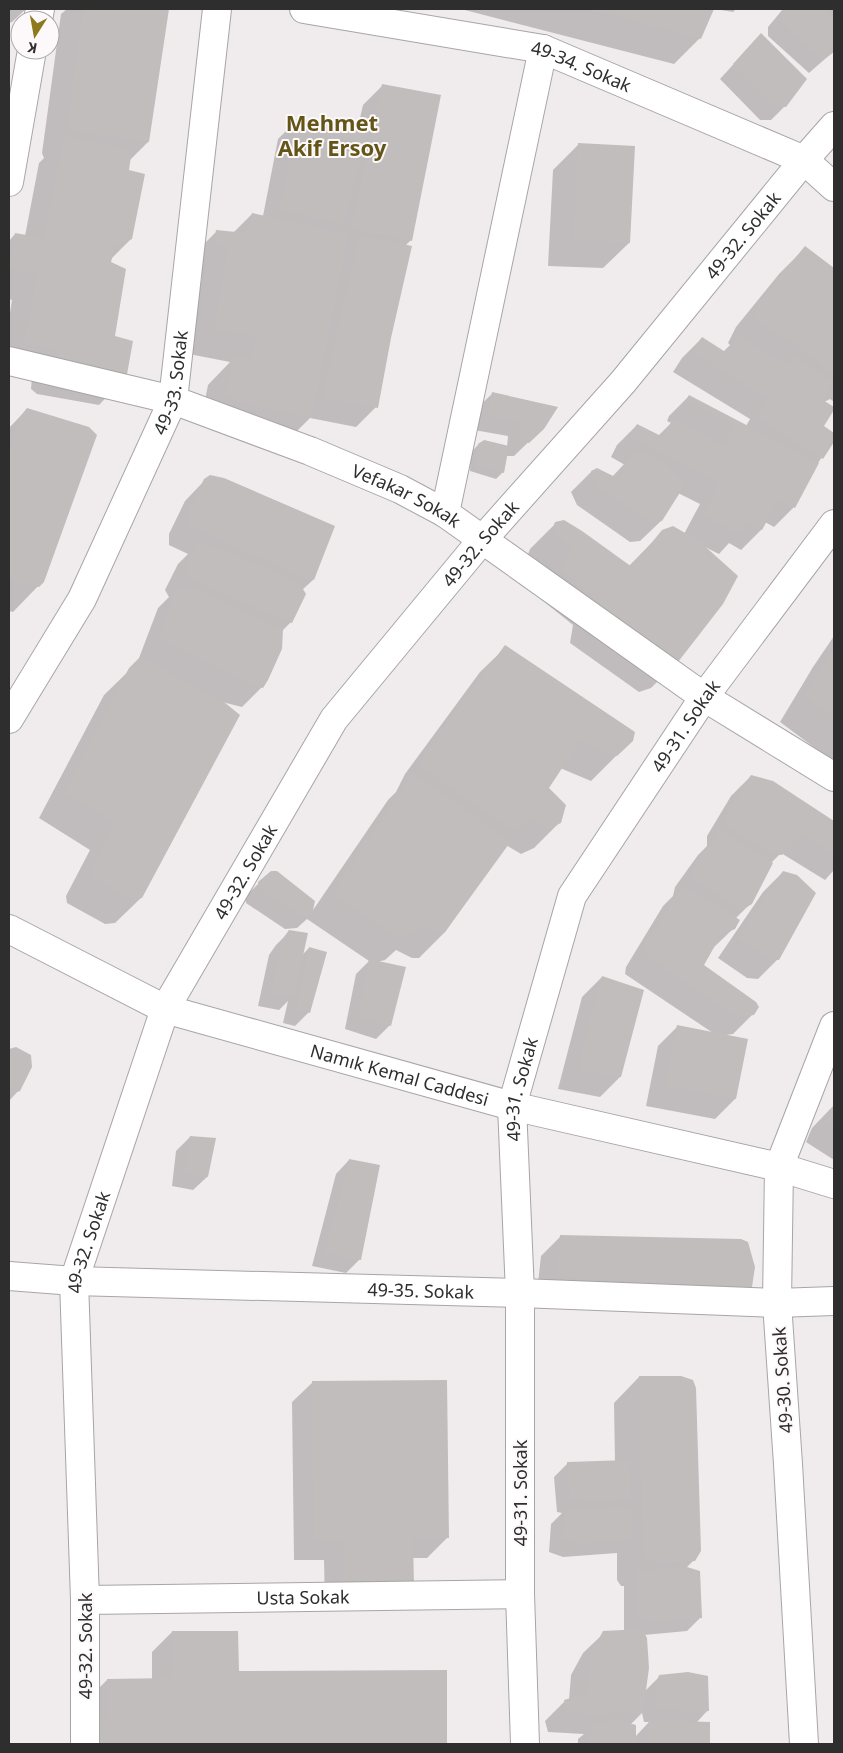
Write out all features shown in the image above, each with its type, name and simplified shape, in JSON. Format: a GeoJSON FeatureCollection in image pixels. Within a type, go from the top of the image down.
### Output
{"type":"FeatureCollection","features":[{"type":"Feature","properties":{"kind":"street","name":"49-33. Sokak"},"geometry":{"type":"LineString","coordinates":[[9,719],[82,599],[173,400],[216,9]]}},
{"type":"Feature","properties":{"kind":"street","name":"49-34. Sokak"},"geometry":{"type":"LineString","coordinates":[[304,9],[543,49],[804,160],[834,187]]}},
{"type":"Feature","properties":{"kind":"street"},"geometry":{"type":"LineString","coordinates":[[445,513],[543,49]]}},
{"type":"Feature","properties":{"kind":"street"},"geometry":{"type":"LineString","coordinates":[[9,182],[30,60]]}},
{"type":"Feature","properties":{"kind":"street","name":"49-32. Sokak"},"geometry":{"type":"LineString","coordinates":[[85,1744],[85,1600],[74,1281],[165,1009],[334,719],[482,540],[623,382],[804,160],[834,126]]}},
{"type":"Feature","properties":{"kind":"street","name":"Vefakar Sokak"},"geometry":{"type":"LineString","coordinates":[[9,360],[173,400],[310,450],[400,488],[445,513],[704,697],[834,777]]}},
{"type":"Feature","properties":{"kind":"street","name":"49-31. Sokak"},"geometry":{"type":"LineString","coordinates":[[525,1744],[520,1594],[520,1292],[512,1106],[572,896],[704,697],[834,524]]}},
{"type":"Feature","properties":{"kind":"street","name":"Namık Kemal Caddesi"},"geometry":{"type":"LineString","coordinates":[[9,930],[165,1009],[512,1106],[779,1167],[834,1184]]}},
{"type":"Feature","properties":{"kind":"street","name":"49-30. Sokak"},"geometry":{"type":"LineString","coordinates":[[804,1744],[789,1474],[777,1303],[779,1167],[834,1026]]}},
{"type":"Feature","properties":{"kind":"street","name":"49-35. Sokak"},"geometry":{"type":"LineString","coordinates":[[9,1276],[74,1281],[520,1292],[777,1303],[834,1301]]}},
{"type":"Feature","properties":{"kind":"street","name":"Usta Sokak"},"geometry":{"type":"LineString","coordinates":[[85,1600],[520,1594]]}},
{"type":"Feature","properties":{"kind":"building"},"geometry":{"type":"Polygon","coordinates":[[[83,9],[169,9],[149,142],[69,131],[67,127],[83,9]]]}},
{"type":"Feature","properties":{"kind":"building"},"geometry":{"type":"Polygon","coordinates":[[[587,9],[714,9],[701,39],[587,9]]]}},
{"type":"Feature","properties":{"kind":"building"},"geometry":{"type":"Polygon","coordinates":[[[784,9],[825,9],[834,17],[834,52],[823,60],[781,22],[781,12],[784,9]]]}},
{"type":"Feature","properties":{"kind":"building"},"geometry":{"type":"Polygon","coordinates":[[[761,33],[807,79],[786,107],[774,107],[733,64],[761,33]]]}},
{"type":"Feature","properties":{"kind":"building"},"geometry":{"type":"Polygon","coordinates":[[[382,84],[441,95],[412,241],[351,229],[382,84]]]}},
{"type":"Feature","properties":{"kind":"building"},"geometry":{"type":"Polygon","coordinates":[[[297,118],[369,132],[344,225],[280,210],[297,118]]]}},
{"type":"Feature","properties":{"kind":"building"},"geometry":{"type":"Polygon","coordinates":[[[64,136],[132,149],[129,170],[145,174],[132,239],[115,246],[111,262],[126,269],[115,336],[133,341],[126,380],[56,363],[57,350],[24,343],[37,275],[9,269],[15,233],[44,238],[64,136]]]}},
{"type":"Feature","properties":{"kind":"building"},"geometry":{"type":"Polygon","coordinates":[[[578,143],[635,146],[630,243],[573,240],[578,143]]]}},
{"type":"Feature","properties":{"kind":"building"},"geometry":{"type":"Polygon","coordinates":[[[252,213],[349,234],[312,418],[249,405],[226,394],[233,358],[251,357],[257,337],[214,329],[227,251],[214,242],[216,230],[246,233],[252,213]]]}},
{"type":"Feature","properties":{"kind":"building"},"geometry":{"type":"Polygon","coordinates":[[[359,235],[412,246],[391,338],[378,408],[322,397],[359,235]]]}},
{"type":"Feature","properties":{"kind":"building"},"geometry":{"type":"Polygon","coordinates":[[[805,246],[834,268],[834,377],[806,352],[752,318],[761,300],[805,246]]]}},
{"type":"Feature","properties":{"kind":"building"},"geometry":{"type":"Polygon","coordinates":[[[738,335],[787,365],[793,355],[834,381],[823,400],[834,407],[824,426],[834,433],[834,442],[823,459],[757,418],[769,399],[692,352],[702,337],[727,353],[738,335]]]}},
{"type":"Feature","properties":{"kind":"building"},"geometry":{"type":"Polygon","coordinates":[[[492,392],[558,407],[544,429],[529,443],[520,442],[521,423],[487,416],[492,392]]]}},
{"type":"Feature","properties":{"kind":"building"},"geometry":{"type":"Polygon","coordinates":[[[689,395],[819,463],[795,508],[779,499],[762,530],[746,522],[740,535],[703,515],[719,484],[630,437],[637,424],[663,437],[673,419],[724,446],[735,426],[686,400],[689,395]]]}},
{"type":"Feature","properties":{"kind":"building"},"geometry":{"type":"Polygon","coordinates":[[[27,408],[89,427],[97,435],[44,582],[39,587],[23,584],[9,578],[9,448],[20,417],[27,408]]]}},
{"type":"Feature","properties":{"kind":"building"},"geometry":{"type":"Polygon","coordinates":[[[484,440],[509,446],[504,473],[476,464],[478,444],[484,440]]]}},
{"type":"Feature","properties":{"kind":"building"},"geometry":{"type":"Polygon","coordinates":[[[638,449],[666,464],[686,483],[662,521],[650,522],[596,485],[591,471],[597,468],[613,476],[638,449]]]}},
{"type":"Feature","properties":{"kind":"building"},"geometry":{"type":"Polygon","coordinates":[[[210,475],[224,478],[335,526],[314,580],[293,574],[189,525],[188,513],[204,479],[210,475]]]}},
{"type":"Feature","properties":{"kind":"building"},"geometry":{"type":"Polygon","coordinates":[[[564,520],[632,567],[662,530],[673,526],[699,541],[738,576],[723,604],[678,662],[595,617],[598,599],[562,570],[571,549],[552,531],[555,522],[564,520]]]}},
{"type":"Feature","properties":{"kind":"building"},"geometry":{"type":"Polygon","coordinates":[[[198,542],[222,548],[300,584],[306,594],[292,623],[191,580],[185,569],[198,542]]]}},
{"type":"Feature","properties":{"kind":"building"},"geometry":{"type":"Polygon","coordinates":[[[177,587],[199,590],[283,630],[282,649],[263,688],[250,685],[158,638],[177,587]]]}},
{"type":"Feature","properties":{"kind":"building"},"geometry":{"type":"Polygon","coordinates":[[[505,645],[635,732],[633,741],[617,756],[580,741],[549,788],[566,805],[561,823],[548,829],[529,818],[523,826],[513,832],[420,766],[430,747],[505,645]]]}},
{"type":"Feature","properties":{"kind":"building"},"geometry":{"type":"Polygon","coordinates":[[[834,646],[834,718],[805,696],[834,646]]]}},
{"type":"Feature","properties":{"kind":"building"},"geometry":{"type":"Polygon","coordinates":[[[140,657],[224,702],[240,715],[142,898],[131,899],[92,877],[91,869],[115,824],[64,792],[129,668],[140,657]]]}},
{"type":"Feature","properties":{"kind":"building"},"geometry":{"type":"Polygon","coordinates":[[[413,773],[511,841],[445,932],[438,933],[422,925],[412,934],[397,938],[332,893],[413,773]]]}},
{"type":"Feature","properties":{"kind":"building"},"geometry":{"type":"Polygon","coordinates":[[[751,775],[773,781],[834,821],[834,854],[802,834],[788,846],[782,855],[773,854],[725,825],[726,815],[751,775]]]}},
{"type":"Feature","properties":{"kind":"building"},"geometry":{"type":"Polygon","coordinates":[[[718,833],[727,833],[773,863],[752,904],[740,911],[693,877],[695,866],[718,833]]]}},
{"type":"Feature","properties":{"kind":"building"},"geometry":{"type":"Polygon","coordinates":[[[271,871],[277,871],[315,901],[312,915],[300,916],[259,889],[258,882],[271,871]]]}},
{"type":"Feature","properties":{"kind":"building"},"geometry":{"type":"Polygon","coordinates":[[[783,871],[797,875],[816,893],[779,960],[768,958],[737,938],[783,871]]]}},
{"type":"Feature","properties":{"kind":"building"},"geometry":{"type":"Polygon","coordinates":[[[683,885],[740,920],[735,929],[721,935],[704,965],[756,1002],[759,1007],[754,1015],[738,1017],[644,954],[645,946],[683,885]]]}},
{"type":"Feature","properties":{"kind":"building"},"geometry":{"type":"Polygon","coordinates":[[[289,930],[308,933],[294,997],[271,993],[282,940],[289,930]]]}},
{"type":"Feature","properties":{"kind":"building"},"geometry":{"type":"Polygon","coordinates":[[[309,947],[327,952],[310,1013],[296,1010],[309,947]]]}},
{"type":"Feature","properties":{"kind":"building"},"geometry":{"type":"Polygon","coordinates":[[[369,959],[406,967],[391,1026],[358,1016],[369,959]]]}},
{"type":"Feature","properties":{"kind":"building"},"geometry":{"type":"Polygon","coordinates":[[[602,976],[644,990],[621,1077],[577,1069],[602,976]]]}},
{"type":"Feature","properties":{"kind":"building"},"geometry":{"type":"Polygon","coordinates":[[[677,1025],[748,1039],[736,1099],[665,1086],[677,1025]]]}},
{"type":"Feature","properties":{"kind":"building"},"geometry":{"type":"Polygon","coordinates":[[[16,1047],[31,1055],[32,1067],[20,1091],[9,1095],[9,1049],[16,1047]]]}},
{"type":"Feature","properties":{"kind":"building"},"geometry":{"type":"Polygon","coordinates":[[[834,1104],[834,1127],[826,1122],[834,1104]]]}},
{"type":"Feature","properties":{"kind":"building"},"geometry":{"type":"Polygon","coordinates":[[[190,1136],[216,1138],[208,1177],[185,1173],[190,1136]]]}},
{"type":"Feature","properties":{"kind":"building"},"geometry":{"type":"Polygon","coordinates":[[[349,1159],[380,1165],[361,1260],[324,1253],[349,1159]]]}},
{"type":"Feature","properties":{"kind":"building"},"geometry":{"type":"Polygon","coordinates":[[[560,1235],[741,1239],[748,1242],[755,1267],[752,1287],[745,1292],[647,1291],[637,1280],[580,1280],[557,1272],[560,1235]]]}},
{"type":"Feature","properties":{"kind":"building"},"geometry":{"type":"Polygon","coordinates":[[[639,1376],[681,1376],[693,1380],[696,1388],[701,1551],[695,1561],[667,1563],[647,1561],[643,1554],[639,1376]]]}},
{"type":"Feature","properties":{"kind":"building"},"geometry":{"type":"Polygon","coordinates":[[[447,1380],[449,1538],[413,1539],[414,1586],[344,1587],[344,1541],[314,1541],[312,1381],[447,1380]]]}},
{"type":"Feature","properties":{"kind":"building"},"geometry":{"type":"Polygon","coordinates":[[[629,1460],[631,1500],[592,1502],[570,1498],[567,1462],[629,1460]]]}},
{"type":"Feature","properties":{"kind":"building"},"geometry":{"type":"Polygon","coordinates":[[[620,1507],[632,1510],[634,1532],[630,1540],[577,1544],[562,1539],[565,1509],[620,1507]]]}},
{"type":"Feature","properties":{"kind":"building"},"geometry":{"type":"Polygon","coordinates":[[[687,1567],[700,1571],[702,1618],[656,1622],[637,1617],[637,1571],[687,1567]]]}},
{"type":"Feature","properties":{"kind":"building"},"geometry":{"type":"Polygon","coordinates":[[[642,1629],[647,1638],[649,1668],[643,1713],[589,1714],[567,1712],[564,1700],[587,1693],[591,1654],[603,1631],[642,1629]]]}},
{"type":"Feature","properties":{"kind":"building"},"geometry":{"type":"Polygon","coordinates":[[[172,1631],[238,1631],[239,1671],[447,1670],[447,1744],[89,1744],[89,1720],[107,1721],[107,1679],[172,1678],[172,1631]]]}},
{"type":"Feature","properties":{"kind":"building"},"geometry":{"type":"Polygon","coordinates":[[[688,1672],[708,1676],[709,1711],[693,1712],[657,1709],[654,1693],[659,1675],[688,1672]]]}},
{"type":"Feature","properties":{"kind":"building"},"geometry":{"type":"Polygon","coordinates":[[[616,1720],[636,1725],[636,1744],[589,1744],[592,1724],[616,1720]]]}},
{"type":"Feature","properties":{"kind":"building"},"geometry":{"type":"Polygon","coordinates":[[[649,1720],[710,1722],[710,1744],[647,1744],[649,1720]]]}},
{"type":"Feature","properties":{"kind":"district","name":"Mehmet Akif Ersoy"},"geometry":{"type":"Point","coordinates":[332,134]}}]}
